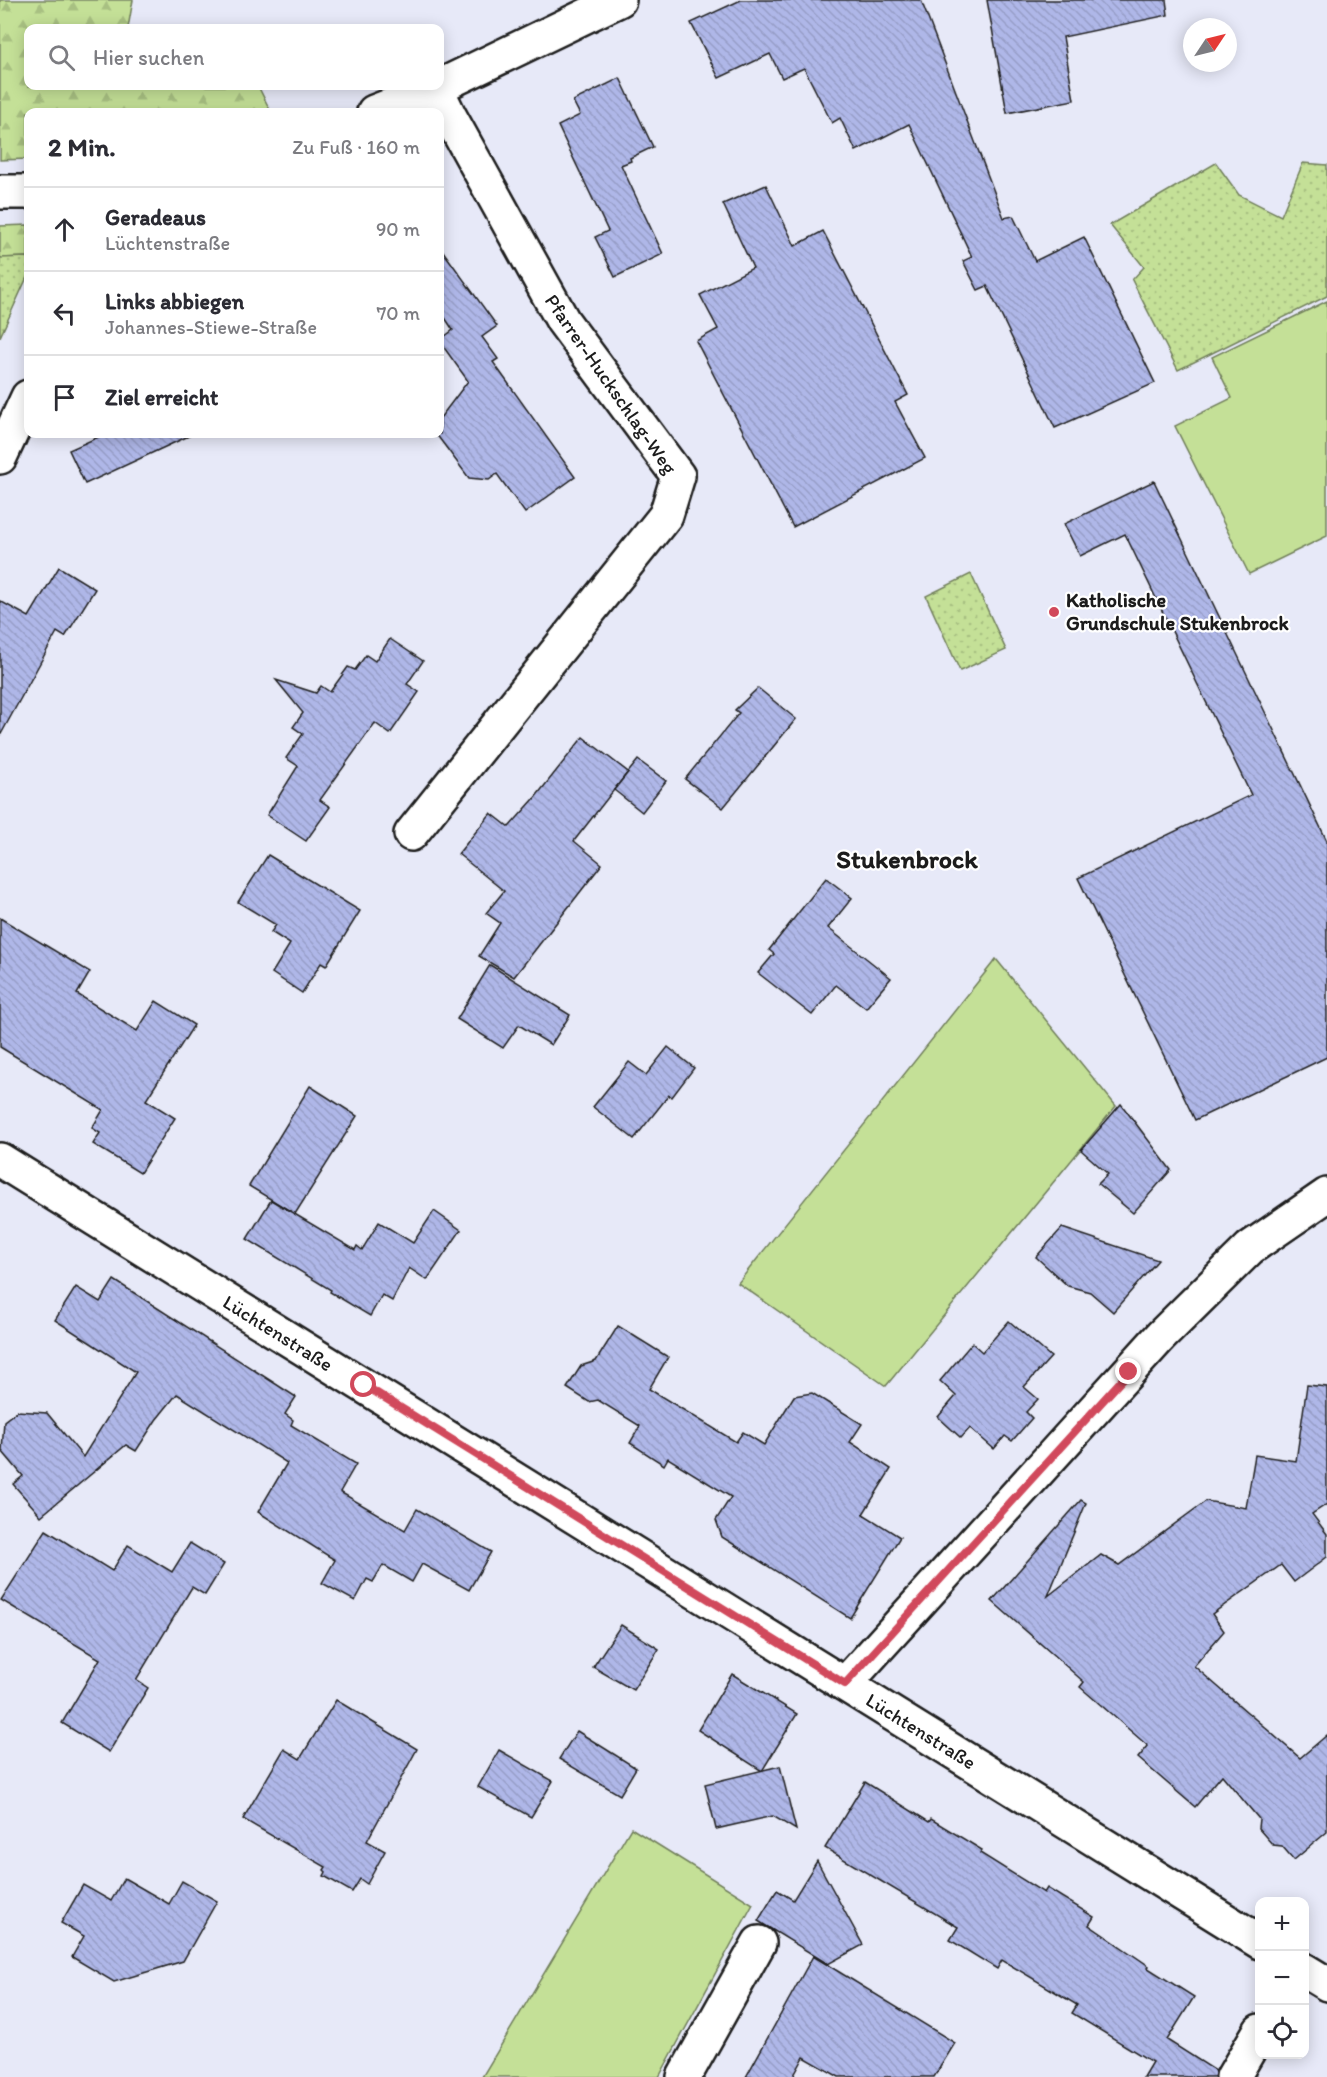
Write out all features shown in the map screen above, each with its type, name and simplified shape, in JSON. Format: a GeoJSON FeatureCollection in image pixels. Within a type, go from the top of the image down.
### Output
{"type":"FeatureCollection","features":[{"type":"Feature","properties":{"kind":"street"},"geometry":{"type":"LineString","coordinates":[[444,84],[619,0]]}},
{"type":"Feature","properties":{"kind":"street"},"geometry":{"type":"LineString","coordinates":[[384,108],[431,90]]}},
{"type":"Feature","properties":{"kind":"street","name":"Pfarrer-Huckschlag-Weg"},"geometry":{"type":"LineString","coordinates":[[411,834],[666,515],[678,476],[563,321],[437,90]]}},
{"type":"Feature","properties":{"kind":"street"},"geometry":{"type":"LineString","coordinates":[[0,192],[24,192]]}},
{"type":"Feature","properties":{"kind":"street"},"geometry":{"type":"LineString","coordinates":[[0,457],[24,405]]}},
{"type":"Feature","properties":{"kind":"street","name":"Lüchtenstraße"},"geometry":{"type":"LineString","coordinates":[[0,1160],[1255,1939]]}},
{"type":"Feature","properties":{"kind":"street"},"geometry":{"type":"LineString","coordinates":[[845,1684],[1161,1336],[1250,1248],[1327,1195]]}},
{"type":"Feature","properties":{"kind":"street"},"geometry":{"type":"LineString","coordinates":[[684,2077],[759,1943]]}},
{"type":"Feature","properties":{"kind":"street"},"geometry":{"type":"LineString","coordinates":[[1309,1973],[1327,1984]]}},
{"type":"Feature","properties":{"kind":"street"},"geometry":{"type":"LineString","coordinates":[[1233,2077],[1255,2040]]}},
{"type":"Feature","properties":{"kind":"green space"},"geometry":{"type":"Polygon","coordinates":[[[0,0],[133,0],[129,24],[24,24],[24,90],[260,90],[269,108],[24,108],[24,159],[0,160],[0,0]]]}},
{"type":"Feature","properties":{"kind":"green space"},"geometry":{"type":"Polygon","coordinates":[[[1216,163],[1239,195],[1281,216],[1303,163],[1327,165],[1327,296],[1178,370],[1132,280],[1144,267],[1110,225],[1216,163]]]}},
{"type":"Feature","properties":{"kind":"green space"},"geometry":{"type":"Polygon","coordinates":[[[24,225],[24,257],[0,258],[0,226],[24,225]]]}},
{"type":"Feature","properties":{"kind":"green space"},"geometry":{"type":"Polygon","coordinates":[[[24,257],[24,284],[0,337],[0,258],[24,257]]]}},
{"type":"Feature","properties":{"kind":"green space"},"geometry":{"type":"Polygon","coordinates":[[[1327,301],[1327,536],[1249,574],[1175,426],[1232,398],[1212,357],[1327,301]]]}},
{"type":"Feature","properties":{"kind":"green space"},"geometry":{"type":"Polygon","coordinates":[[[971,574],[1006,650],[960,671],[926,596],[971,574]]]}},
{"type":"Feature","properties":{"kind":"green space"},"geometry":{"type":"Polygon","coordinates":[[[996,959],[1116,1106],[886,1386],[738,1283],[996,959]]]}},
{"type":"Feature","properties":{"kind":"green space"},"geometry":{"type":"Polygon","coordinates":[[[631,1828],[753,1904],[659,2077],[482,2077],[631,1828]]]}},
{"type":"Feature","properties":{"kind":"building"},"geometry":{"type":"Polygon","coordinates":[[[741,0],[921,0],[1004,218],[1013,216],[1035,261],[1084,237],[1155,383],[1055,428],[987,286],[978,290],[963,261],[972,257],[909,124],[856,151],[840,118],[832,123],[804,68],[782,78],[770,54],[719,78],[691,23],[741,0]]]}},
{"type":"Feature","properties":{"kind":"building"},"geometry":{"type":"Polygon","coordinates":[[[987,0],[1166,0],[1168,15],[1063,37],[1074,100],[1007,113],[987,0]]]}},
{"type":"Feature","properties":{"kind":"building"},"geometry":{"type":"Polygon","coordinates":[[[620,78],[653,147],[621,165],[663,254],[615,277],[595,237],[608,231],[558,126],[580,115],[573,101],[620,78]]]}},
{"type":"Feature","properties":{"kind":"building"},"geometry":{"type":"Polygon","coordinates":[[[766,185],[795,246],[823,231],[908,395],[895,402],[925,458],[793,527],[696,341],[718,329],[700,295],[753,268],[723,204],[766,185]]]}},
{"type":"Feature","properties":{"kind":"building"},"geometry":{"type":"Polygon","coordinates":[[[444,253],[497,326],[482,337],[498,359],[493,362],[575,477],[525,513],[497,474],[489,480],[469,478],[439,438],[444,438],[444,413],[468,381],[444,348],[444,337],[453,330],[444,316],[444,253]]]}},
{"type":"Feature","properties":{"kind":"building"},"geometry":{"type":"Polygon","coordinates":[[[96,438],[184,438],[85,484],[69,450],[96,438]]]}},
{"type":"Feature","properties":{"kind":"building"},"geometry":{"type":"Polygon","coordinates":[[[1154,481],[1327,841],[1327,1057],[1195,1120],[1078,878],[1251,795],[1125,534],[1080,556],[1064,524],[1154,481]]]}},
{"type":"Feature","properties":{"kind":"building"},"geometry":{"type":"Polygon","coordinates":[[[59,567],[95,589],[65,637],[57,632],[0,736],[0,601],[29,617],[59,567]]]}},
{"type":"Feature","properties":{"kind":"building"},"geometry":{"type":"Polygon","coordinates":[[[390,639],[423,661],[407,684],[419,692],[390,734],[375,723],[320,800],[330,807],[306,841],[267,815],[298,766],[286,758],[303,734],[293,727],[303,713],[276,680],[316,693],[321,686],[330,692],[348,667],[355,670],[366,655],[375,661],[390,639]]]}},
{"type":"Feature","properties":{"kind":"building"},"geometry":{"type":"Polygon","coordinates":[[[758,688],[796,719],[723,808],[685,779],[739,713],[735,710],[758,688]]]}},
{"type":"Feature","properties":{"kind":"building"},"geometry":{"type":"Polygon","coordinates":[[[583,737],[628,772],[574,841],[602,864],[514,977],[479,956],[500,923],[486,913],[504,891],[458,854],[491,813],[509,827],[583,737]]]}},
{"type":"Feature","properties":{"kind":"building"},"geometry":{"type":"Polygon","coordinates":[[[638,760],[666,781],[642,812],[614,790],[638,760]]]}},
{"type":"Feature","properties":{"kind":"building"},"geometry":{"type":"Polygon","coordinates":[[[268,855],[360,911],[326,966],[321,963],[302,993],[272,973],[290,944],[271,932],[276,925],[238,902],[268,855]]]}},
{"type":"Feature","properties":{"kind":"building"},"geometry":{"type":"Polygon","coordinates":[[[826,878],[852,898],[828,928],[891,978],[866,1008],[836,985],[812,1015],[758,973],[774,954],[769,950],[826,878]]]}},
{"type":"Feature","properties":{"kind":"building"},"geometry":{"type":"Polygon","coordinates":[[[0,918],[90,972],[77,994],[137,1031],[156,1001],[194,1025],[146,1100],[175,1118],[140,1173],[93,1144],[100,1133],[92,1128],[103,1110],[0,1047],[0,918]]]}},
{"type":"Feature","properties":{"kind":"building"},"geometry":{"type":"Polygon","coordinates":[[[490,965],[570,1015],[551,1045],[519,1025],[503,1048],[457,1019],[490,965]]]}},
{"type":"Feature","properties":{"kind":"building"},"geometry":{"type":"Polygon","coordinates":[[[668,1047],[694,1068],[672,1097],[669,1095],[634,1139],[593,1107],[629,1062],[646,1075],[668,1047]]]}},
{"type":"Feature","properties":{"kind":"building"},"geometry":{"type":"Polygon","coordinates":[[[310,1086],[357,1116],[295,1214],[249,1186],[310,1086]]]}},
{"type":"Feature","properties":{"kind":"building"},"geometry":{"type":"Polygon","coordinates":[[[1121,1104],[1171,1170],[1133,1213],[1098,1184],[1108,1174],[1081,1150],[1121,1104]]]}},
{"type":"Feature","properties":{"kind":"building"},"geometry":{"type":"Polygon","coordinates":[[[271,1200],[355,1250],[357,1246],[362,1250],[379,1222],[413,1243],[434,1211],[461,1230],[427,1280],[409,1268],[392,1301],[382,1295],[370,1316],[247,1239],[271,1200]]]}},
{"type":"Feature","properties":{"kind":"building"},"geometry":{"type":"Polygon","coordinates":[[[1062,1228],[1158,1260],[1113,1312],[1090,1292],[1068,1286],[1036,1257],[1062,1228]]]}},
{"type":"Feature","properties":{"kind":"building"},"geometry":{"type":"Polygon","coordinates":[[[114,1280],[296,1397],[285,1414],[293,1420],[291,1425],[356,1464],[340,1492],[405,1530],[417,1509],[491,1552],[469,1590],[422,1564],[412,1582],[383,1565],[373,1582],[367,1579],[355,1601],[322,1583],[335,1560],[258,1512],[287,1463],[177,1394],[156,1420],[136,1451],[126,1445],[41,1516],[13,1484],[23,1476],[2,1451],[4,1421],[17,1411],[47,1413],[83,1457],[136,1372],[55,1320],[76,1287],[100,1302],[114,1280]]]}},
{"type":"Feature","properties":{"kind":"building"},"geometry":{"type":"Polygon","coordinates":[[[1009,1321],[1051,1357],[1024,1387],[1038,1399],[1026,1412],[1032,1418],[1012,1441],[1005,1436],[994,1449],[970,1428],[961,1438],[938,1417],[956,1396],[940,1381],[972,1343],[982,1352],[1009,1321]]]}},
{"type":"Feature","properties":{"kind":"building"},"geometry":{"type":"Polygon","coordinates":[[[618,1326],[668,1357],[649,1389],[736,1442],[743,1432],[764,1445],[794,1396],[812,1393],[862,1424],[850,1442],[891,1469],[863,1514],[900,1537],[850,1618],[722,1537],[716,1520],[731,1497],[668,1458],[664,1465],[630,1443],[640,1426],[598,1400],[589,1402],[567,1388],[581,1366],[596,1361],[618,1326]]]}},
{"type":"Feature","properties":{"kind":"building"},"geometry":{"type":"Polygon","coordinates":[[[1307,1385],[1327,1387],[1327,1504],[1312,1514],[1327,1534],[1327,1557],[1294,1582],[1281,1565],[1212,1614],[1224,1631],[1194,1666],[1300,1758],[1327,1735],[1327,1832],[1294,1860],[1282,1846],[1273,1845],[1258,1828],[1259,1819],[1222,1775],[1195,1807],[1138,1758],[1148,1746],[1080,1687],[1084,1682],[992,1601],[1081,1500],[1086,1503],[1048,1596],[1101,1555],[1119,1565],[1206,1501],[1246,1508],[1255,1455],[1296,1461],[1307,1385]]]}},
{"type":"Feature","properties":{"kind":"building"},"geometry":{"type":"Polygon","coordinates":[[[46,1530],[112,1571],[128,1545],[172,1572],[190,1543],[224,1564],[205,1595],[192,1587],[136,1680],[148,1688],[109,1752],[62,1723],[100,1659],[1,1600],[46,1530]]]}},
{"type":"Feature","properties":{"kind":"building"},"geometry":{"type":"Polygon","coordinates":[[[621,1625],[659,1649],[633,1690],[593,1667],[621,1625]]]}},
{"type":"Feature","properties":{"kind":"building"},"geometry":{"type":"Polygon","coordinates":[[[732,1674],[797,1714],[762,1771],[698,1730],[732,1674]]]}},
{"type":"Feature","properties":{"kind":"building"},"geometry":{"type":"Polygon","coordinates":[[[336,1700],[417,1749],[367,1841],[385,1851],[367,1884],[360,1879],[352,1892],[324,1876],[326,1867],[243,1819],[284,1749],[300,1759],[336,1700]]]}},
{"type":"Feature","properties":{"kind":"building"},"geometry":{"type":"Polygon","coordinates":[[[577,1731],[636,1768],[620,1795],[559,1759],[577,1731]]]}},
{"type":"Feature","properties":{"kind":"building"},"geometry":{"type":"Polygon","coordinates":[[[499,1750],[553,1781],[531,1817],[478,1787],[499,1750]]]}},
{"type":"Feature","properties":{"kind":"building"},"geometry":{"type":"Polygon","coordinates":[[[780,1766],[796,1830],[773,1816],[716,1829],[705,1784],[780,1766]]]}},
{"type":"Feature","properties":{"kind":"building"},"geometry":{"type":"Polygon","coordinates":[[[865,1782],[929,1822],[931,1819],[982,1850],[980,1853],[1044,1893],[1047,1888],[1094,1917],[1089,1925],[1149,1966],[1148,1968],[1194,1997],[1167,2040],[1216,2071],[1214,2077],[1143,2077],[1152,2062],[1072,2013],[1077,2005],[1002,1960],[997,1969],[950,1940],[958,1927],[825,1848],[865,1782]]]}},
{"type":"Feature","properties":{"kind":"building"},"geometry":{"type":"Polygon","coordinates":[[[817,1861],[863,1945],[828,1964],[758,1921],[777,1890],[793,1900],[817,1861]]]}},
{"type":"Feature","properties":{"kind":"building"},"geometry":{"type":"Polygon","coordinates":[[[124,1878],[169,1904],[182,1881],[217,1901],[183,1961],[114,1982],[72,1957],[84,1936],[61,1923],[83,1885],[111,1901],[124,1878]]]}},
{"type":"Feature","properties":{"kind":"building"},"geometry":{"type":"Polygon","coordinates":[[[813,1956],[955,2043],[934,2077],[839,2077],[804,2057],[793,2077],[746,2077],[813,1956]]]}},
{"type":"Feature","properties":{"kind":"place","name":"Katholische Grundschule Stukenbrock"},"geometry":{"type":"Point","coordinates":[1054,612]}},
{"type":"Feature","properties":{"kind":"district","name":"Stukenbrock"},"geometry":{"type":"Point","coordinates":[907,859]}},
{"type":"Feature","properties":{"kind":"route"},"geometry":{"type":"LineString","coordinates":[[364,1385],[845,1684],[1129,1372]]}}]}
